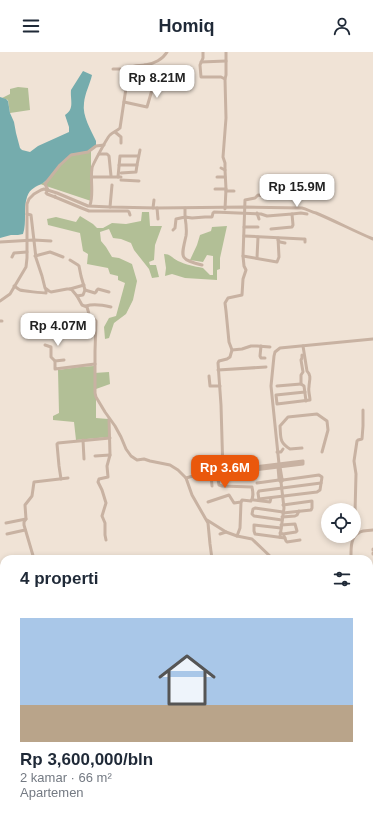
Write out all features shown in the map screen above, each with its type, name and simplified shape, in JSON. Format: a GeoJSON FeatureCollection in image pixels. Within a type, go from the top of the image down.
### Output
{"type":"FeatureCollection","features":[{"type":"Feature","properties":{"kind":"street"},"geometry":{"type":"LineString","coordinates":[[90,205],[92,165],[105,141],[120,128],[130,68],[132,66],[151,64],[159,60],[168,52]]}},
{"type":"Feature","properties":{"kind":"street"},"geometry":{"type":"LineString","coordinates":[[204,52],[200,66],[201,78],[222,77],[225,79]]}},
{"type":"Feature","properties":{"kind":"street"},"geometry":{"type":"LineString","coordinates":[[225,212],[225,163],[222,157],[226,118],[226,52]]}},
{"type":"Feature","properties":{"kind":"street"},"geometry":{"type":"LineString","coordinates":[[201,62],[226,61]]}},
{"type":"Feature","properties":{"kind":"street"},"geometry":{"type":"LineString","coordinates":[[141,85],[145,65]]}},
{"type":"Feature","properties":{"kind":"street"},"geometry":{"type":"LineString","coordinates":[[113,69],[129,70]]}},
{"type":"Feature","properties":{"kind":"street"},"geometry":{"type":"LineString","coordinates":[[124,102],[148,106],[151,88],[128,79]]}},
{"type":"Feature","properties":{"kind":"street"},"geometry":{"type":"LineString","coordinates":[[115,132],[121,137],[121,143]]}},
{"type":"Feature","properties":{"kind":"street"},"geometry":{"type":"LineString","coordinates":[[104,145],[96,146],[89,152],[70,156],[60,165],[45,183],[48,190],[46,192],[47,194],[89,211],[128,211],[130,215]]}},
{"type":"Feature","properties":{"kind":"street"},"geometry":{"type":"LineString","coordinates":[[92,177],[120,176],[136,173],[140,150]]}},
{"type":"Feature","properties":{"kind":"street"},"geometry":{"type":"LineString","coordinates":[[99,154],[107,154],[109,156],[111,176]]}},
{"type":"Feature","properties":{"kind":"street"},"geometry":{"type":"LineString","coordinates":[[121,184],[119,164],[120,157],[138,156]]}},
{"type":"Feature","properties":{"kind":"street"},"geometry":{"type":"LineString","coordinates":[[119,164],[137,165]]}},
{"type":"Feature","properties":{"kind":"street"},"geometry":{"type":"LineString","coordinates":[[221,168],[225,170]]}},
{"type":"Feature","properties":{"kind":"street"},"geometry":{"type":"LineString","coordinates":[[120,176],[139,181]]}},
{"type":"Feature","properties":{"kind":"street"},"geometry":{"type":"LineString","coordinates":[[217,177],[225,177]]}},
{"type":"Feature","properties":{"kind":"street"},"geometry":{"type":"LineString","coordinates":[[110,207],[112,185]]}},
{"type":"Feature","properties":{"kind":"street"},"geometry":{"type":"LineString","coordinates":[[214,189],[234,191]]}},
{"type":"Feature","properties":{"kind":"street"},"geometry":{"type":"LineString","coordinates":[[0,301],[10,294],[26,267],[28,202],[32,196],[41,190],[57,192],[87,206],[225,208],[292,214],[307,209],[373,239]]}},
{"type":"Feature","properties":{"kind":"street"},"geometry":{"type":"LineString","coordinates":[[54,197],[57,192]]}},
{"type":"Feature","properties":{"kind":"street"},"geometry":{"type":"LineString","coordinates":[[223,473],[218,362],[230,357],[232,350],[229,342],[225,303],[228,298],[242,295],[243,279],[246,270],[243,256],[245,200],[255,198],[258,195],[264,196]]}},
{"type":"Feature","properties":{"kind":"street"},"geometry":{"type":"LineString","coordinates":[[154,200],[158,219]]}},
{"type":"Feature","properties":{"kind":"street"},"geometry":{"type":"LineString","coordinates":[[185,208],[186,234],[183,256],[188,261],[202,265]]}},
{"type":"Feature","properties":{"kind":"street"},"geometry":{"type":"LineString","coordinates":[[173,230],[175,228],[176,219],[185,217],[212,217],[213,212],[245,210],[267,216],[278,212],[301,211],[307,214]]}},
{"type":"Feature","properties":{"kind":"street"},"geometry":{"type":"LineString","coordinates":[[257,213],[259,219]]}},
{"type":"Feature","properties":{"kind":"street"},"geometry":{"type":"LineString","coordinates":[[27,214],[31,215],[35,256],[46,289],[51,292],[84,285]]}},
{"type":"Feature","properties":{"kind":"street"},"geometry":{"type":"LineString","coordinates":[[271,229],[292,227],[292,214]]}},
{"type":"Feature","properties":{"kind":"street"},"geometry":{"type":"LineString","coordinates":[[244,227],[258,227]]}},
{"type":"Feature","properties":{"kind":"street"},"geometry":{"type":"LineString","coordinates":[[244,236],[278,239],[304,239],[305,242]]}},
{"type":"Feature","properties":{"kind":"street"},"geometry":{"type":"LineString","coordinates":[[257,258],[258,237]]}},
{"type":"Feature","properties":{"kind":"street"},"geometry":{"type":"LineString","coordinates":[[243,256],[276,262],[278,261],[279,257],[278,239]]}},
{"type":"Feature","properties":{"kind":"street"},"geometry":{"type":"LineString","coordinates":[[278,239],[280,242],[285,243]]}},
{"type":"Feature","properties":{"kind":"street"},"geometry":{"type":"LineString","coordinates":[[0,242],[34,240],[51,241]]}},
{"type":"Feature","properties":{"kind":"street"},"geometry":{"type":"LineString","coordinates":[[12,257],[14,253],[27,252]]}},
{"type":"Feature","properties":{"kind":"street"},"geometry":{"type":"LineString","coordinates":[[35,256],[50,252],[63,257]]}},
{"type":"Feature","properties":{"kind":"street"},"geometry":{"type":"LineString","coordinates":[[70,260],[79,266],[80,276],[85,290],[84,295],[77,296]]}},
{"type":"Feature","properties":{"kind":"street"},"geometry":{"type":"LineString","coordinates":[[14,286],[21,291],[33,291],[42,294],[46,293],[46,289]]}},
{"type":"Feature","properties":{"kind":"street"},"geometry":{"type":"LineString","coordinates":[[70,289],[74,291],[82,305],[86,306],[89,314],[96,321],[95,393],[99,402],[118,431],[128,453],[135,459],[144,459],[170,465],[186,478],[192,495],[207,520],[211,555]]}},
{"type":"Feature","properties":{"kind":"street"},"geometry":{"type":"LineString","coordinates":[[85,290],[95,293],[98,289],[109,292]]}},
{"type":"Feature","properties":{"kind":"street"},"geometry":{"type":"LineString","coordinates":[[86,306],[95,304],[111,307]]}},
{"type":"Feature","properties":{"kind":"street"},"geometry":{"type":"LineString","coordinates":[[72,323],[84,314],[89,314]]}},
{"type":"Feature","properties":{"kind":"street"},"geometry":{"type":"LineString","coordinates":[[81,316],[85,319],[81,333]]}},
{"type":"Feature","properties":{"kind":"street"},"geometry":{"type":"LineString","coordinates":[[300,540],[287,542],[282,535],[282,488],[271,386],[275,352],[280,348],[373,339]]}},
{"type":"Feature","properties":{"kind":"street"},"geometry":{"type":"LineString","coordinates":[[45,345],[51,347],[51,357],[55,361],[56,369],[95,364]]}},
{"type":"Feature","properties":{"kind":"street"},"geometry":{"type":"LineString","coordinates":[[232,350],[251,346],[270,347]]}},
{"type":"Feature","properties":{"kind":"street"},"geometry":{"type":"LineString","coordinates":[[261,346],[260,356],[261,358],[265,358]]}},
{"type":"Feature","properties":{"kind":"street"},"geometry":{"type":"LineString","coordinates":[[302,346],[303,358],[301,360],[301,375],[306,401]]}},
{"type":"Feature","properties":{"kind":"street"},"geometry":{"type":"LineString","coordinates":[[303,358],[305,359],[309,374],[310,400],[277,404],[276,395],[305,392]]}},
{"type":"Feature","properties":{"kind":"street"},"geometry":{"type":"LineString","coordinates":[[55,361],[64,360]]}},
{"type":"Feature","properties":{"kind":"street"},"geometry":{"type":"LineString","coordinates":[[218,370],[266,367]]}},
{"type":"Feature","properties":{"kind":"street"},"geometry":{"type":"LineString","coordinates":[[302,372],[307,371]]}},
{"type":"Feature","properties":{"kind":"street"},"geometry":{"type":"LineString","coordinates":[[208,376],[210,386],[220,386]]}},
{"type":"Feature","properties":{"kind":"street"},"geometry":{"type":"LineString","coordinates":[[277,386],[309,386]]}},
{"type":"Feature","properties":{"kind":"street"},"geometry":{"type":"LineString","coordinates":[[355,503],[356,474],[354,462],[358,441],[362,439],[362,410]]}},
{"type":"Feature","properties":{"kind":"street"},"geometry":{"type":"LineString","coordinates":[[302,448],[290,449],[286,446],[282,442],[280,426],[288,417],[318,414],[327,421],[328,430],[322,452]]}},
{"type":"Feature","properties":{"kind":"street"},"geometry":{"type":"LineString","coordinates":[[106,540],[105,523],[102,516],[106,503],[98,482],[99,479],[108,477],[107,466],[110,455],[109,418]]}},
{"type":"Feature","properties":{"kind":"street"},"geometry":{"type":"LineString","coordinates":[[61,479],[58,443],[110,438]]}},
{"type":"Feature","properties":{"kind":"street"},"geometry":{"type":"LineString","coordinates":[[83,440],[84,459]]}},
{"type":"Feature","properties":{"kind":"street"},"geometry":{"type":"LineString","coordinates":[[277,452],[281,452],[286,446]]}},
{"type":"Feature","properties":{"kind":"street"},"geometry":{"type":"LineString","coordinates":[[95,456],[110,455]]}},
{"type":"Feature","properties":{"kind":"street"},"geometry":{"type":"LineString","coordinates":[[266,467],[303,463]]}},
{"type":"Feature","properties":{"kind":"street"},"geometry":{"type":"LineString","coordinates":[[186,478],[197,475],[223,473],[227,469],[232,468],[246,469],[247,476],[242,478],[225,476],[223,473]]}},
{"type":"Feature","properties":{"kind":"street"},"geometry":{"type":"LineString","coordinates":[[211,474],[212,486]]}},
{"type":"Feature","properties":{"kind":"street"},"geometry":{"type":"LineString","coordinates":[[208,502],[229,495],[233,502],[241,502],[242,500],[252,501],[252,487],[219,485],[217,474]]}},
{"type":"Feature","properties":{"kind":"street"},"geometry":{"type":"LineString","coordinates":[[254,500],[270,502],[272,498],[317,492],[320,490],[322,477],[319,475],[257,483]]}},
{"type":"Feature","properties":{"kind":"street"},"geometry":{"type":"LineString","coordinates":[[33,555],[24,522],[26,519],[25,505],[32,496],[34,482],[68,478]]}},
{"type":"Feature","properties":{"kind":"street"},"geometry":{"type":"LineString","coordinates":[[259,500],[259,491],[321,484]]}},
{"type":"Feature","properties":{"kind":"street"},"geometry":{"type":"LineString","coordinates":[[283,505],[312,501],[312,510],[299,511],[295,516],[283,516],[254,516],[252,514],[253,509],[255,508],[283,516]]}},
{"type":"Feature","properties":{"kind":"street"},"geometry":{"type":"LineString","coordinates":[[238,536],[240,528],[241,502]]}},
{"type":"Feature","properties":{"kind":"street"},"geometry":{"type":"LineString","coordinates":[[6,523],[26,519]]}},
{"type":"Feature","properties":{"kind":"street"},"geometry":{"type":"LineString","coordinates":[[207,520],[226,532],[252,539],[270,555]]}},
{"type":"Feature","properties":{"kind":"street"},"geometry":{"type":"LineString","coordinates":[[295,524],[296,532],[282,535],[255,534],[254,531],[254,525],[281,527],[295,524]]}},
{"type":"Feature","properties":{"kind":"street"},"geometry":{"type":"LineString","coordinates":[[7,534],[25,530]]}},
{"type":"Feature","properties":{"kind":"street"},"geometry":{"type":"LineString","coordinates":[[361,532],[373,530]]}},
{"type":"Feature","properties":{"kind":"street"},"geometry":{"type":"LineString","coordinates":[[220,534],[226,532]]}},
{"type":"Feature","properties":{"kind":"street"},"geometry":{"type":"LineString","coordinates":[[351,555],[353,543]]}},
{"type":"Feature","properties":{"kind":"green space"},"geometry":{"type":"Polygon","coordinates":[[[18,87],[28,88],[30,110],[10,113],[8,100],[2,98],[10,94],[10,89],[18,87]]]}},
{"type":"Feature","properties":{"kind":"green space"},"geometry":{"type":"Polygon","coordinates":[[[91,150],[91,201],[40,184],[45,182],[71,154],[88,152],[91,150]]]}},
{"type":"Feature","properties":{"kind":"green space"},"geometry":{"type":"Polygon","coordinates":[[[142,212],[149,212],[150,226],[162,226],[155,245],[154,260],[149,262],[150,265],[156,265],[159,277],[152,278],[149,269],[134,250],[131,243],[113,238],[109,229],[100,232],[101,241],[112,257],[119,258],[132,264],[137,281],[133,300],[126,314],[114,323],[109,338],[105,339],[104,327],[109,318],[116,316],[125,283],[118,280],[118,276],[110,274],[108,268],[87,264],[88,254],[83,251],[80,233],[48,225],[47,219],[56,217],[76,222],[80,216],[97,228],[103,228],[112,223],[126,224],[141,221],[142,212]]]}},
{"type":"Feature","properties":{"kind":"green space"},"geometry":{"type":"Polygon","coordinates":[[[227,226],[220,258],[220,269],[217,270],[217,280],[185,278],[172,274],[165,276],[166,268],[164,254],[170,255],[184,264],[203,268],[210,275],[213,275],[213,256],[207,255],[203,262],[190,260],[200,235],[211,231],[212,227],[227,226]]]}},
{"type":"Feature","properties":{"kind":"green space"},"geometry":{"type":"Polygon","coordinates":[[[94,366],[94,373],[109,372],[110,384],[96,389],[96,418],[108,419],[109,437],[76,440],[74,422],[53,420],[53,416],[59,413],[58,370],[94,366]]]}},
{"type":"Feature","properties":{"kind":"water"},"geometry":{"type":"Polygon","coordinates":[[[83,71],[92,75],[85,96],[84,113],[89,128],[96,141],[96,145],[88,152],[71,154],[54,173],[30,192],[26,202],[23,234],[0,238],[0,97],[8,101],[20,148],[30,152],[38,146],[69,132],[65,115],[71,107],[71,90],[83,71]]]}}]}
